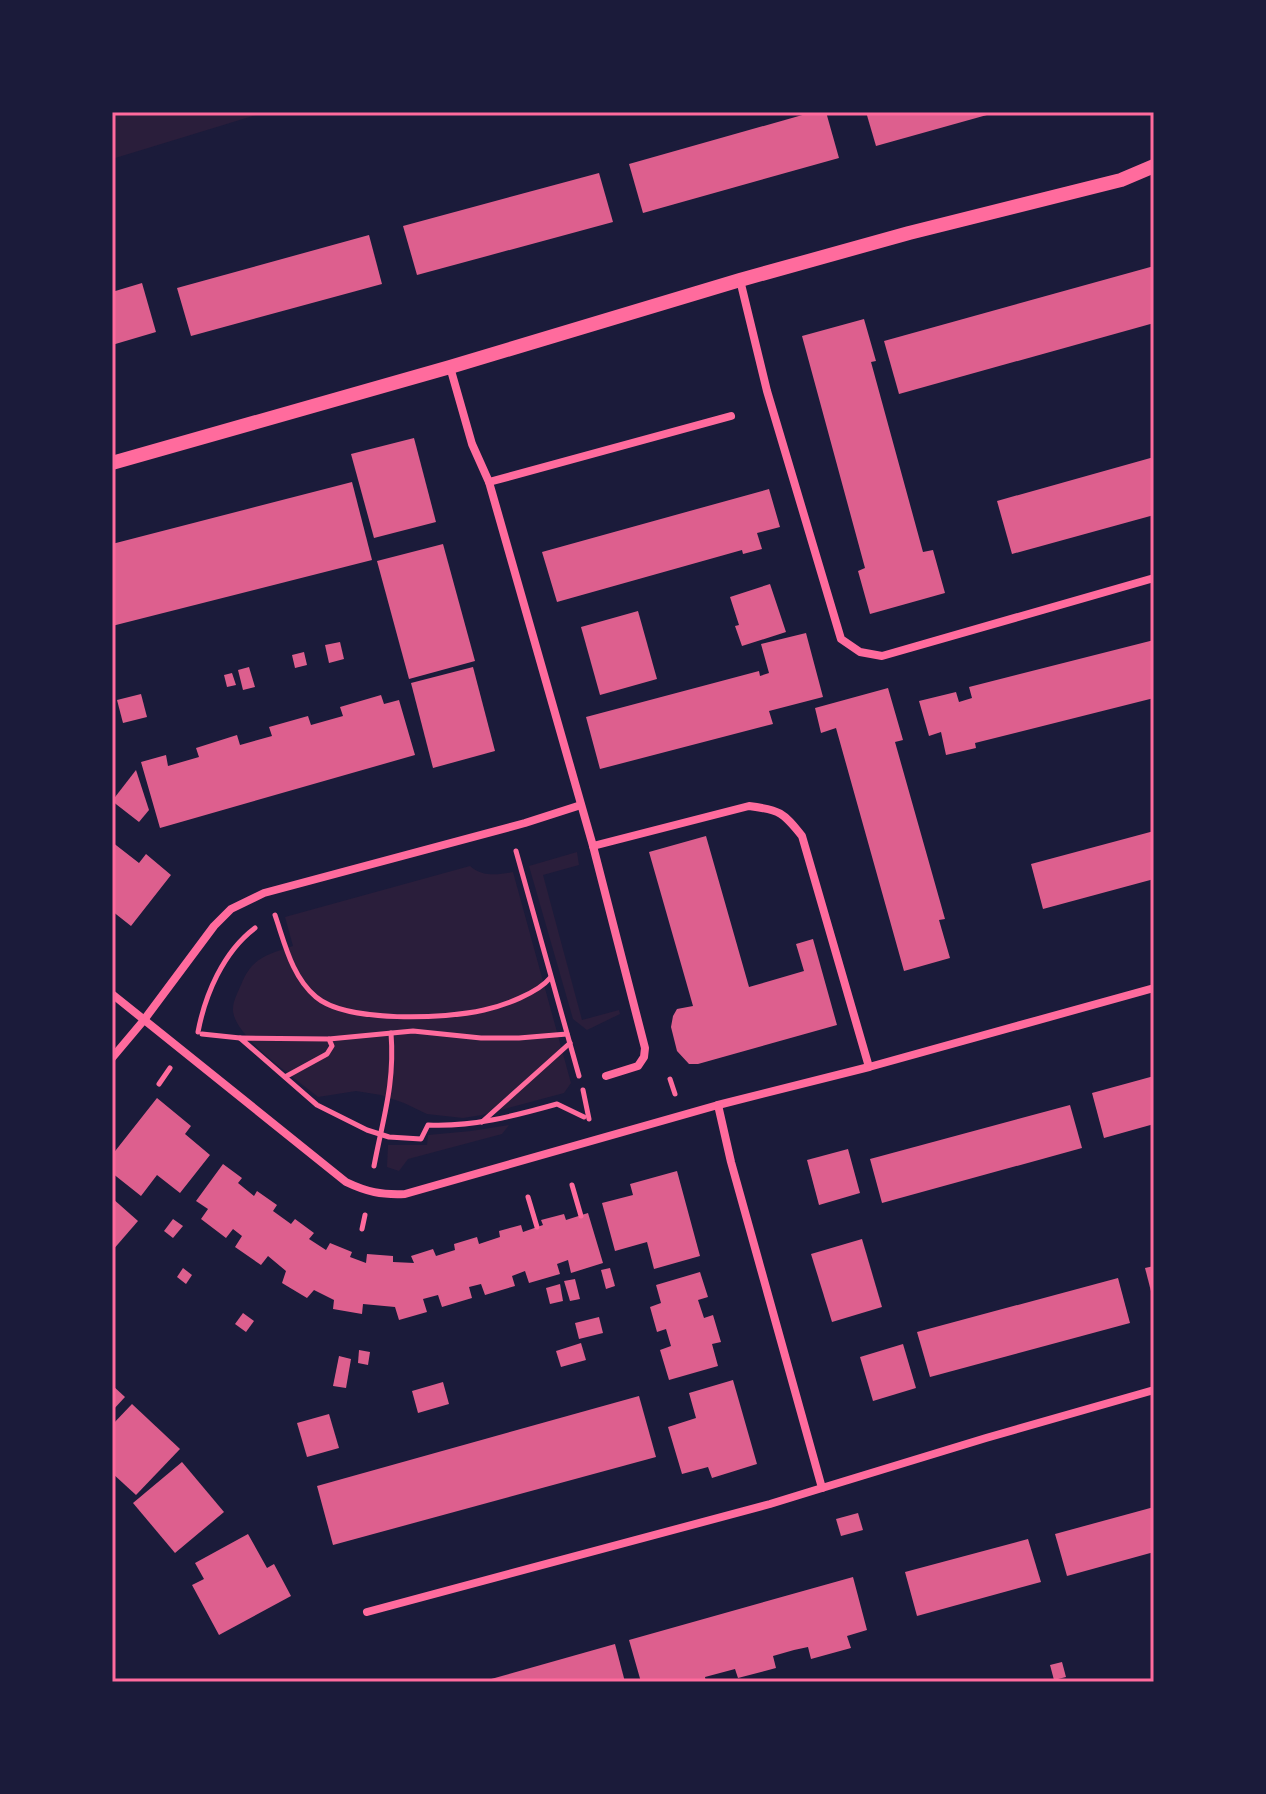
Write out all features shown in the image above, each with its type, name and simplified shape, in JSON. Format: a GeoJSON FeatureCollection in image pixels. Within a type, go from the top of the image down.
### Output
{"type":"FeatureCollection","features":[{"type":"Feature","properties":{"kind":"street"},"geometry":{"type":"LineString","coordinates":[[112,463],[740,280],[909,233],[1121,180],[1154,166]]}},
{"type":"Feature","properties":{"kind":"street"},"geometry":{"type":"LineString","coordinates":[[740,280],[767,391],[841,639],[860,652],[882,656],[1154,578]]}},
{"type":"Feature","properties":{"kind":"street"},"geometry":{"type":"LineString","coordinates":[[450,367],[472,444],[489,482],[593,846],[645,1048],[638,1066],[606,1076]]}},
{"type":"Feature","properties":{"kind":"street"},"geometry":{"type":"LineString","coordinates":[[489,482],[731,416]]}},
{"type":"Feature","properties":{"kind":"street"},"geometry":{"type":"LineString","coordinates":[[112,1058],[214,926],[231,909],[264,893],[581,805]]}},
{"type":"Feature","properties":{"kind":"street"},"geometry":{"type":"LineString","coordinates":[[593,846],[749,806],[786,815],[802,836],[869,1067]]}},
{"type":"Feature","properties":{"kind":"street"},"geometry":{"type":"LineString","coordinates":[[112,994],[346,1182],[364,1191],[386,1195],[405,1194],[718,1105],[869,1067],[1154,988]]}},
{"type":"Feature","properties":{"kind":"street"},"geometry":{"type":"LineString","coordinates":[[718,1105],[822,1488]]}},
{"type":"Feature","properties":{"kind":"street"},"geometry":{"type":"LineString","coordinates":[[367,1612],[760,1507],[1154,1390]]}},
{"type":"Feature","properties":{"kind":"path"},"geometry":{"type":"LineString","coordinates":[[515,847],[589,1120]]}},
{"type":"Feature","properties":{"kind":"path"},"geometry":{"type":"LineString","coordinates":[[283,912],[250,931],[236,946],[216,976],[203,1005],[195,1036],[329,1039],[413,1031],[481,1038],[567,1034]]}},
{"type":"Feature","properties":{"kind":"path"},"geometry":{"type":"LineString","coordinates":[[275,915],[290,960],[303,984],[316,997],[335,1008],[367,1015],[403,1016],[486,1010],[516,999],[544,985],[551,978]]}},
{"type":"Feature","properties":{"kind":"path"},"geometry":{"type":"LineString","coordinates":[[372,1177],[389,1102],[393,1059],[391,1033]]}},
{"type":"Feature","properties":{"kind":"path"},"geometry":{"type":"LineString","coordinates":[[240,1038],[317,1105],[367,1130],[389,1137],[421,1139],[428,1125],[452,1126],[507,1118],[557,1104],[589,1120],[602,1116]]}},
{"type":"Feature","properties":{"kind":"path"},"geometry":{"type":"LineString","coordinates":[[285,1077],[327,1054],[332,1046],[329,1039]]}},
{"type":"Feature","properties":{"kind":"path"},"geometry":{"type":"LineString","coordinates":[[482,1122],[570,1043]]}},
{"type":"Feature","properties":{"kind":"path"},"geometry":{"type":"LineString","coordinates":[[159,1084],[173,1064]]}},
{"type":"Feature","properties":{"kind":"path"},"geometry":{"type":"LineString","coordinates":[[664,1099],[675,1096],[670,1079]]}},
{"type":"Feature","properties":{"kind":"path"},"geometry":{"type":"LineString","coordinates":[[572,1185],[581,1216]]}},
{"type":"Feature","properties":{"kind":"path"},"geometry":{"type":"LineString","coordinates":[[528,1197],[537,1227]]}},
{"type":"Feature","properties":{"kind":"path"},"geometry":{"type":"LineString","coordinates":[[362,1229],[366,1211]]}},
{"type":"Feature","properties":{"kind":"shaded area"},"geometry":{"type":"Polygon","coordinates":[[[112,112],[266,112],[112,159],[112,112]]]}},
{"type":"Feature","properties":{"kind":"shaded area"},"geometry":{"type":"Polygon","coordinates":[[[577,852],[579,865],[543,875],[582,1020],[619,1010],[620,1014],[587,1030],[573,1019],[529,866],[577,852]]]}},
{"type":"Feature","properties":{"kind":"shaded area"},"geometry":{"type":"Polygon","coordinates":[[[470,866],[485,874],[513,872],[571,1083],[564,1093],[463,1118],[427,1114],[381,1095],[356,1091],[318,1097],[268,1057],[243,1032],[233,1009],[236,997],[255,963],[293,946],[285,917],[470,866]]]}},
{"type":"Feature","properties":{"kind":"shaded area"},"geometry":{"type":"Polygon","coordinates":[[[509,1125],[502,1134],[408,1159],[399,1171],[387,1167],[388,1145],[427,1145],[428,1135],[509,1125]]]}},
{"type":"Feature","properties":{"kind":"building"},"geometry":{"type":"Polygon","coordinates":[[[813,112],[826,112],[839,158],[643,213],[629,164],[813,112]]]}},
{"type":"Feature","properties":{"kind":"building"},"geometry":{"type":"Polygon","coordinates":[[[866,112],[994,112],[994,113],[876,146],[866,112]]]}},
{"type":"Feature","properties":{"kind":"building"},"geometry":{"type":"Polygon","coordinates":[[[599,173],[613,222],[417,275],[403,226],[599,173]]]}},
{"type":"Feature","properties":{"kind":"building"},"geometry":{"type":"Polygon","coordinates":[[[369,235],[382,284],[191,336],[177,288],[369,235]]]}},
{"type":"Feature","properties":{"kind":"building"},"geometry":{"type":"Polygon","coordinates":[[[1154,266],[1154,323],[899,394],[884,341],[1154,266]]]}},
{"type":"Feature","properties":{"kind":"building"},"geometry":{"type":"Polygon","coordinates":[[[142,283],[156,332],[112,345],[112,292],[142,283]]]}},
{"type":"Feature","properties":{"kind":"building"},"geometry":{"type":"Polygon","coordinates":[[[864,319],[876,361],[871,362],[923,552],[933,550],[945,593],[870,614],[858,571],[865,568],[802,336],[864,319]]]}},
{"type":"Feature","properties":{"kind":"building"},"geometry":{"type":"Polygon","coordinates":[[[414,438],[436,522],[374,538],[351,454],[414,438]]]}},
{"type":"Feature","properties":{"kind":"building"},"geometry":{"type":"Polygon","coordinates":[[[1154,457],[1154,515],[1012,554],[997,501],[1154,457]]]}},
{"type":"Feature","properties":{"kind":"building"},"geometry":{"type":"Polygon","coordinates":[[[352,482],[372,560],[112,626],[112,544],[352,482]]]}},
{"type":"Feature","properties":{"kind":"building"},"geometry":{"type":"Polygon","coordinates":[[[769,489],[780,527],[757,533],[762,549],[743,554],[742,550],[557,602],[542,552],[769,489]]]}},
{"type":"Feature","properties":{"kind":"building"},"geometry":{"type":"Polygon","coordinates":[[[443,544],[475,661],[409,679],[377,561],[443,544]]]}},
{"type":"Feature","properties":{"kind":"building"},"geometry":{"type":"Polygon","coordinates":[[[770,584],[786,632],[742,646],[730,597],[770,584]]]}},
{"type":"Feature","properties":{"kind":"building"},"geometry":{"type":"Polygon","coordinates":[[[638,611],[657,679],[600,695],[581,627],[638,611]]]}},
{"type":"Feature","properties":{"kind":"building"},"geometry":{"type":"Polygon","coordinates":[[[806,633],[823,697],[769,711],[773,724],[600,769],[586,717],[759,671],[760,676],[769,673],[761,644],[806,633]]]}},
{"type":"Feature","properties":{"kind":"building"},"geometry":{"type":"Polygon","coordinates":[[[1154,640],[1154,698],[975,743],[976,748],[946,755],[941,732],[929,736],[919,701],[956,692],[959,702],[972,698],[969,687],[1154,640]]]}},
{"type":"Feature","properties":{"kind":"building"},"geometry":{"type":"Polygon","coordinates":[[[340,642],[344,659],[329,663],[325,645],[340,642]]]}},
{"type":"Feature","properties":{"kind":"building"},"geometry":{"type":"Polygon","coordinates":[[[304,652],[307,665],[295,668],[292,655],[304,652]]]}},
{"type":"Feature","properties":{"kind":"building"},"geometry":{"type":"Polygon","coordinates":[[[249,667],[255,687],[243,690],[238,670],[249,667]]]}},
{"type":"Feature","properties":{"kind":"building"},"geometry":{"type":"Polygon","coordinates":[[[473,667],[495,751],[433,768],[411,683],[473,667]]]}},
{"type":"Feature","properties":{"kind":"building"},"geometry":{"type":"Polygon","coordinates":[[[232,673],[236,685],[227,687],[224,675],[232,673]]]}},
{"type":"Feature","properties":{"kind":"building"},"geometry":{"type":"Polygon","coordinates":[[[888,688],[903,740],[895,742],[945,919],[939,920],[950,958],[904,971],[836,728],[821,733],[815,708],[888,688]]]}},
{"type":"Feature","properties":{"kind":"building"},"geometry":{"type":"Polygon","coordinates":[[[141,694],[147,717],[123,723],[117,700],[141,694]]]}},
{"type":"Feature","properties":{"kind":"building"},"geometry":{"type":"Polygon","coordinates":[[[381,695],[384,704],[399,700],[415,755],[160,828],[141,762],[166,755],[168,766],[199,757],[196,748],[237,735],[240,745],[272,736],[269,727],[308,716],[311,725],[343,716],[340,707],[381,695]]]}},
{"type":"Feature","properties":{"kind":"building"},"geometry":{"type":"Polygon","coordinates":[[[136,770],[149,810],[139,822],[112,801],[136,770]]]}},
{"type":"Feature","properties":{"kind":"building"},"geometry":{"type":"Polygon","coordinates":[[[1154,831],[1154,879],[1043,909],[1031,864],[1154,831]]]}},
{"type":"Feature","properties":{"kind":"building"},"geometry":{"type":"Polygon","coordinates":[[[706,836],[749,987],[804,971],[796,944],[813,939],[837,1025],[698,1064],[689,1064],[677,1051],[671,1027],[673,1016],[677,1009],[693,1006],[649,852],[706,836]]]}},
{"type":"Feature","properties":{"kind":"building"},"geometry":{"type":"Polygon","coordinates":[[[112,842],[139,863],[146,854],[171,875],[131,926],[112,911],[112,842]]]}},
{"type":"Feature","properties":{"kind":"building"},"geometry":{"type":"Polygon","coordinates":[[[1154,1076],[1154,1124],[1104,1138],[1092,1093],[1154,1076]]]}},
{"type":"Feature","properties":{"kind":"building"},"geometry":{"type":"Polygon","coordinates":[[[157,1098],[191,1126],[185,1134],[210,1155],[180,1193],[157,1175],[141,1196],[112,1173],[112,1155],[157,1098]]]}},
{"type":"Feature","properties":{"kind":"building"},"geometry":{"type":"Polygon","coordinates":[[[1070,1105],[1082,1148],[882,1203],[870,1159],[1070,1105]]]}},
{"type":"Feature","properties":{"kind":"building"},"geometry":{"type":"Polygon","coordinates":[[[848,1149],[860,1193],[819,1205],[807,1160],[848,1149]]]}},
{"type":"Feature","properties":{"kind":"building"},"geometry":{"type":"Polygon","coordinates":[[[223,1164],[242,1178],[238,1183],[254,1196],[257,1191],[277,1205],[273,1211],[291,1224],[295,1219],[314,1233],[309,1239],[326,1250],[330,1243],[352,1252],[350,1257],[366,1263],[367,1254],[393,1256],[393,1262],[414,1263],[411,1256],[433,1249],[436,1256],[455,1250],[454,1244],[477,1237],[479,1244],[500,1237],[499,1231],[521,1225],[523,1232],[543,1225],[541,1220],[564,1214],[566,1220],[588,1213],[603,1263],[571,1273],[568,1260],[557,1264],[560,1274],[529,1283],[525,1271],[512,1276],[515,1286],[485,1295],[481,1284],[469,1287],[472,1298],[442,1307],[438,1295],[423,1299],[427,1312],[399,1320],[395,1307],[363,1304],[362,1314],[333,1309],[334,1300],[314,1290],[307,1298],[282,1283],[286,1271],[268,1256],[261,1265],[235,1247],[242,1236],[233,1229],[226,1238],[201,1219],[208,1209],[196,1201],[223,1164]]]}},
{"type":"Feature","properties":{"kind":"building"},"geometry":{"type":"Polygon","coordinates":[[[677,1171],[700,1256],[654,1269],[647,1242],[615,1251],[602,1203],[633,1195],[630,1184],[677,1171]]]}},
{"type":"Feature","properties":{"kind":"building"},"geometry":{"type":"Polygon","coordinates":[[[112,1198],[138,1221],[112,1251],[112,1198]]]}},
{"type":"Feature","properties":{"kind":"building"},"geometry":{"type":"Polygon","coordinates":[[[173,1219],[183,1226],[173,1238],[164,1231],[173,1219]]]}},
{"type":"Feature","properties":{"kind":"building"},"geometry":{"type":"Polygon","coordinates":[[[862,1239],[882,1307],[832,1322],[811,1254],[862,1239]]]}},
{"type":"Feature","properties":{"kind":"building"},"geometry":{"type":"Polygon","coordinates":[[[1154,1266],[1154,1299],[1153,1299],[1145,1268],[1154,1266]]]}},
{"type":"Feature","properties":{"kind":"building"},"geometry":{"type":"Polygon","coordinates":[[[183,1268],[192,1275],[186,1284],[177,1277],[183,1268]]]}},
{"type":"Feature","properties":{"kind":"building"},"geometry":{"type":"Polygon","coordinates":[[[610,1268],[615,1286],[606,1289],[601,1270],[610,1268]]]}},
{"type":"Feature","properties":{"kind":"building"},"geometry":{"type":"Polygon","coordinates":[[[700,1272],[708,1297],[698,1300],[704,1318],[713,1315],[721,1342],[712,1344],[718,1366],[669,1380],[660,1350],[671,1346],[666,1329],[657,1332],[650,1307],[661,1303],[656,1285],[700,1272]]]}},
{"type":"Feature","properties":{"kind":"building"},"geometry":{"type":"Polygon","coordinates":[[[1118,1278],[1130,1323],[930,1377],[917,1332],[1118,1278]]]}},
{"type":"Feature","properties":{"kind":"building"},"geometry":{"type":"Polygon","coordinates":[[[575,1279],[580,1299],[570,1301],[564,1281],[575,1279]]]}},
{"type":"Feature","properties":{"kind":"building"},"geometry":{"type":"Polygon","coordinates":[[[560,1284],[563,1301],[550,1304],[546,1288],[560,1284]]]}},
{"type":"Feature","properties":{"kind":"building"},"geometry":{"type":"Polygon","coordinates":[[[243,1313],[254,1321],[246,1332],[235,1324],[243,1313]]]}},
{"type":"Feature","properties":{"kind":"building"},"geometry":{"type":"Polygon","coordinates":[[[599,1317],[603,1333],[579,1339],[575,1323],[599,1317]]]}},
{"type":"Feature","properties":{"kind":"building"},"geometry":{"type":"Polygon","coordinates":[[[581,1343],[586,1360],[561,1367],[556,1351],[581,1343]]]}},
{"type":"Feature","properties":{"kind":"building"},"geometry":{"type":"Polygon","coordinates":[[[903,1344],[916,1388],[873,1401],[860,1357],[903,1344]]]}},
{"type":"Feature","properties":{"kind":"building"},"geometry":{"type":"Polygon","coordinates":[[[359,1350],[370,1352],[368,1365],[358,1363],[359,1350]]]}},
{"type":"Feature","properties":{"kind":"building"},"geometry":{"type":"Polygon","coordinates":[[[339,1356],[351,1359],[346,1388],[333,1386],[339,1356]]]}},
{"type":"Feature","properties":{"kind":"building"},"geometry":{"type":"Polygon","coordinates":[[[733,1380],[757,1464],[712,1478],[708,1467],[682,1474],[668,1427],[696,1418],[689,1393],[733,1380]]]}},
{"type":"Feature","properties":{"kind":"building"},"geometry":{"type":"Polygon","coordinates":[[[443,1382],[449,1404],[418,1413],[412,1391],[443,1382]]]}},
{"type":"Feature","properties":{"kind":"building"},"geometry":{"type":"Polygon","coordinates":[[[112,1385],[125,1397],[112,1411],[112,1385]]]}},
{"type":"Feature","properties":{"kind":"building"},"geometry":{"type":"Polygon","coordinates":[[[639,1396],[656,1457],[333,1545],[317,1486],[639,1396]]]}},
{"type":"Feature","properties":{"kind":"building"},"geometry":{"type":"Polygon","coordinates":[[[132,1404],[180,1449],[136,1495],[112,1473],[112,1425],[132,1404]]]}},
{"type":"Feature","properties":{"kind":"building"},"geometry":{"type":"Polygon","coordinates":[[[329,1414],[339,1448],[307,1457],[297,1423],[329,1414]]]}},
{"type":"Feature","properties":{"kind":"building"},"geometry":{"type":"Polygon","coordinates":[[[182,1462],[224,1512],[175,1553],[133,1503],[182,1462]]]}},
{"type":"Feature","properties":{"kind":"building"},"geometry":{"type":"Polygon","coordinates":[[[1154,1507],[1154,1552],[1067,1576],[1055,1534],[1154,1507]]]}},
{"type":"Feature","properties":{"kind":"building"},"geometry":{"type":"Polygon","coordinates":[[[858,1513],[863,1530],[841,1536],[836,1519],[858,1513]]]}},
{"type":"Feature","properties":{"kind":"building"},"geometry":{"type":"Polygon","coordinates":[[[248,1534],[267,1568],[274,1564],[291,1596],[219,1635],[192,1585],[204,1579],[195,1563],[248,1534]]]}},
{"type":"Feature","properties":{"kind":"building"},"geometry":{"type":"Polygon","coordinates":[[[1028,1539],[1041,1582],[917,1616],[905,1572],[1028,1539]]]}},
{"type":"Feature","properties":{"kind":"building"},"geometry":{"type":"Polygon","coordinates":[[[853,1577],[867,1630],[847,1636],[851,1648],[811,1659],[808,1647],[794,1650],[773,1656],[776,1668],[738,1678],[735,1669],[705,1677],[706,1682],[641,1682],[629,1640],[853,1577]]]}},
{"type":"Feature","properties":{"kind":"building"},"geometry":{"type":"Polygon","coordinates":[[[615,1644],[625,1682],[484,1682],[484,1681],[615,1644]]]}},
{"type":"Feature","properties":{"kind":"building"},"geometry":{"type":"Polygon","coordinates":[[[1062,1662],[1066,1677],[1054,1680],[1050,1665],[1062,1662]]]}}]}
